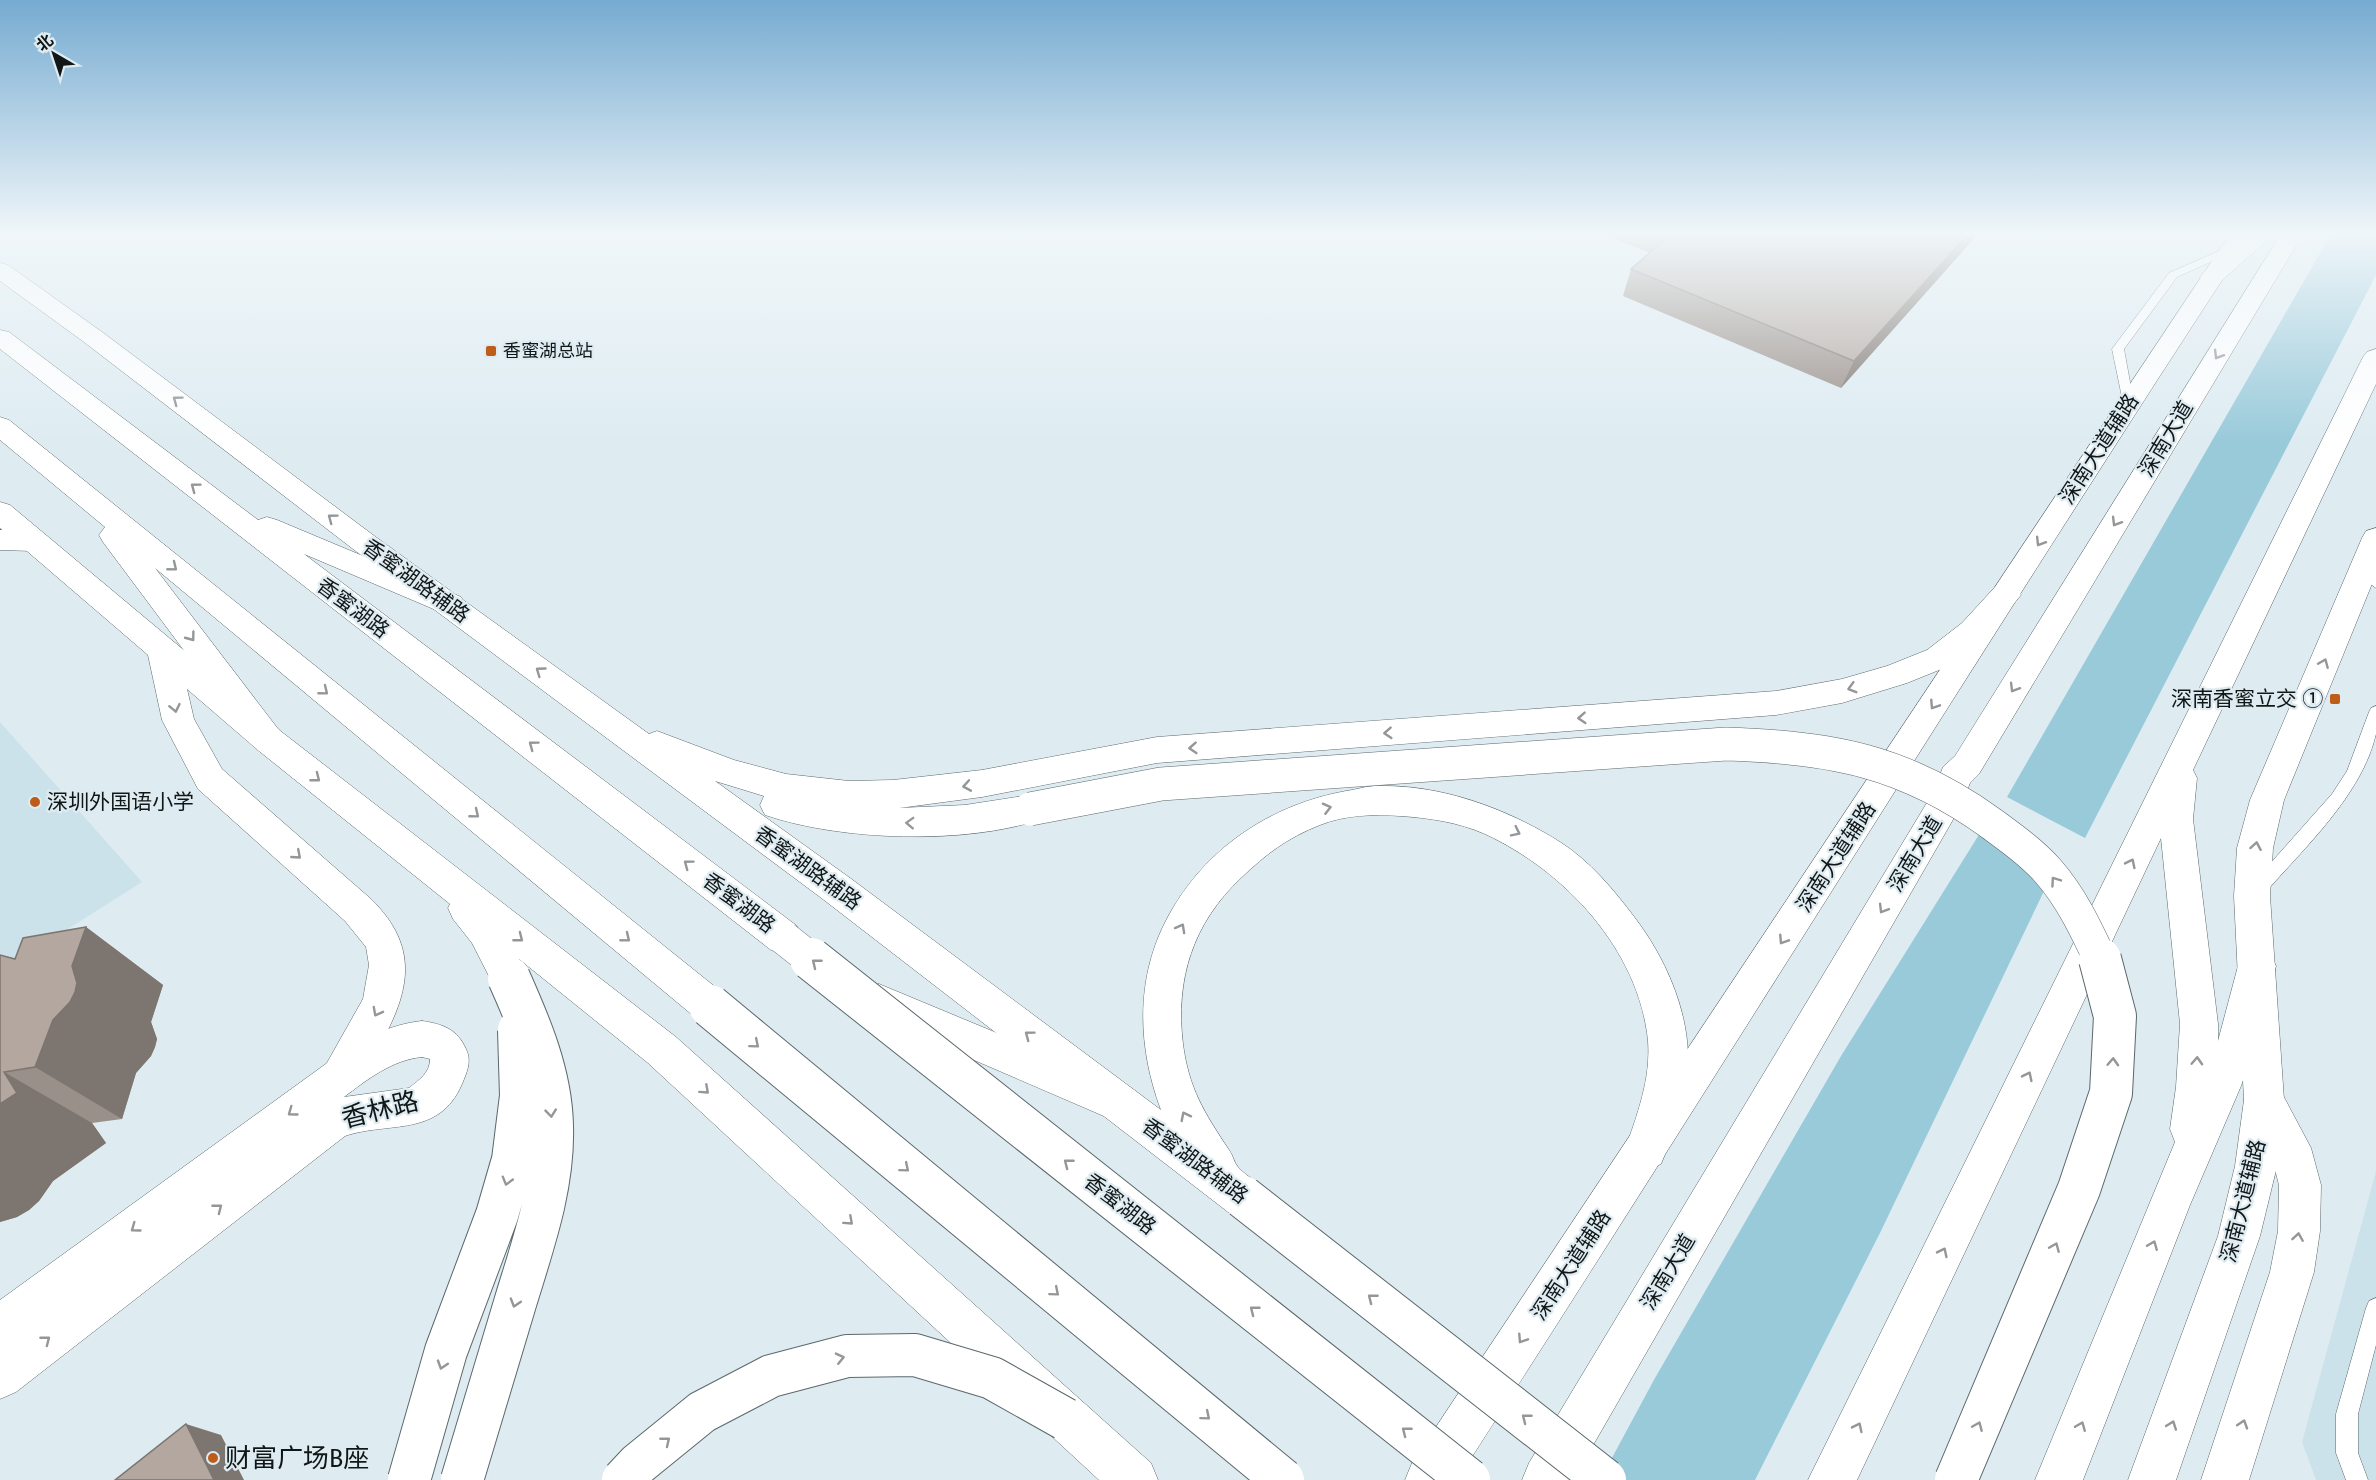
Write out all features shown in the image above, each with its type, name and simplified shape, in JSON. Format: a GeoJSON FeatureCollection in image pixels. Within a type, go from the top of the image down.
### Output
{"type":"FeatureCollection","features":[{"type":"Feature","properties":{"kind":"main road","name":"香蜜湖路辅路"},"geometry":{"type":"LineString","coordinates":[[46,303],[450,605],[837,889],[1243,1197],[1605,1480]]}},
{"type":"Feature","properties":{"kind":"main road","name":"深南大道辅路"},"geometry":{"type":"LineString","coordinates":[[1430,1480],[2195,303]]}},
{"type":"Feature","properties":{"kind":"main road","name":"深南大道"},"geometry":{"type":"LineString","coordinates":[[1546,1480],[1944,805],[1955,777],[1967,765],[2250,303]]}},
{"type":"Feature","properties":{"kind":"main road","name":"香蜜湖路"},"geometry":{"type":"LineString","coordinates":[[0,337],[784,938],[1469,1480]]}},
{"type":"Feature","properties":{"kind":"main road"},"geometry":{"type":"LineString","coordinates":[[1832,1480],[2376,357]]}},
{"type":"Feature","properties":{"kind":"main road"},"geometry":{"type":"LineString","coordinates":[[0,426],[710,1006],[1282,1480]]}},
{"type":"Feature","properties":{"kind":"main road"},"geometry":{"type":"LineString","coordinates":[[79,490],[270,742]]}},
{"type":"Feature","properties":{"kind":"main road"},"geometry":{"type":"LineString","coordinates":[[221,507],[450,605]]}},
{"type":"Feature","properties":{"kind":"main road"},"geometry":{"type":"LineString","coordinates":[[0,512],[270,742],[662,1050],[1134,1480]]}},
{"type":"Feature","properties":{"kind":"main road"},"geometry":{"type":"LineString","coordinates":[[0,540],[11,538],[33,541]]}},
{"type":"Feature","properties":{"kind":"main road","name":"深南大道辅路"},"geometry":{"type":"LineString","coordinates":[[2152,1480],[2239,1236],[2256,1166],[2264,1100],[2252,896],[2255,848],[2267,800],[2374,557]]}},
{"type":"Feature","properties":{"kind":"main road"},"geometry":{"type":"LineString","coordinates":[[604,718],[660,745],[757,780],[805,791],[864,795],[913,793],[965,786],[1097,759],[1157,750],[1776,703],[1842,691],[1896,675],[1938,658],[1973,631],[2006,595]]}},
{"type":"Feature","properties":{"kind":"main road"},"geometry":{"type":"LineString","coordinates":[[163,651],[178,720],[210,779],[358,910],[375,929],[385,948],[387,965],[382,1002],[339,1077]]}},
{"type":"Feature","properties":{"kind":"main road"},"geometry":{"type":"LineString","coordinates":[[2171,1200],[2189,1140],[2196,1087],[2199,1024],[2176,819],[2179,783],[2190,742]]}},
{"type":"Feature","properties":{"kind":"main road"},"geometry":{"type":"LineString","coordinates":[[685,777],[754,799],[812,814],[864,822],[922,824],[972,820],[1161,784],[1726,744],[1786,746],[1837,754],[1880,765],[1924,782],[1970,808],[2007,835],[2048,871],[2080,916],[2104,968],[2115,1016],[2111,1093],[2079,1189],[1956,1480]]}},
{"type":"Feature","properties":{"kind":"main road"},"geometry":{"type":"LineString","coordinates":[[1243,1197],[1205,1153],[1182,1111],[1166,1068],[1161,1026],[1163,978],[1176,935],[1198,899],[1225,866],[1264,835],[1308,813],[1350,802],[1397,799],[1443,805],[1483,817],[1522,834],[1556,856],[1591,887],[1621,923],[1643,962],[1661,1008],[1668,1054],[1663,1095],[1646,1150]]}},
{"type":"Feature","properties":{"kind":"main road"},"geometry":{"type":"LineString","coordinates":[[426,865],[456,895],[485,932],[509,978],[537,1045],[548,1083],[552,1125],[552,1166],[542,1213],[462,1480]]}},
{"type":"Feature","properties":{"kind":"main road"},"geometry":{"type":"LineString","coordinates":[[2060,1480],[2171,1200],[2221,1086],[2236,1046],[2257,966]]}},
{"type":"Feature","properties":{"kind":"main road"},"geometry":{"type":"LineString","coordinates":[[409,1480],[431,1397],[460,1309],[501,1203],[514,1159],[521,1115],[522,1077],[516,1010],[509,978]]}},
{"type":"Feature","properties":{"kind":"main road"},"geometry":{"type":"LineString","coordinates":[[846,987],[1120,1104]]}},
{"type":"Feature","properties":{"kind":"main road","name":"香林路"},"geometry":{"type":"LineString","coordinates":[[0,1328],[339,1077],[368,1058],[406,1041],[433,1040],[441,1044],[450,1061],[446,1080],[432,1096],[405,1109],[363,1112],[333,1121],[0,1376]]}},
{"type":"Feature","properties":{"kind":"main road"},"geometry":{"type":"LineString","coordinates":[[2225,1480],[2292,1272],[2299,1231],[2300,1185],[2290,1148],[2264,1100]]}},
{"type":"Feature","properties":{"kind":"main road"},"geometry":{"type":"LineString","coordinates":[[623,1480],[638,1464],[702,1412],[771,1376],[848,1356],[915,1355],[981,1374],[1065,1419]]}},
{"type":"Feature","properties":{"kind":"lane"},"geometry":{"type":"LineString","coordinates":[[2128,404],[2118,349],[2152,303]]}},
{"type":"Feature","properties":{"kind":"lane"},"geometry":{"type":"LineString","coordinates":[[2252,896],[2337,798],[2354,773],[2376,712]]}},
{"type":"Feature","properties":{"kind":"lane"},"geometry":{"type":"LineString","coordinates":[[2357,1480],[2348,1453],[2347,1414],[2376,1308]]}},
{"type":"Feature","properties":{"kind":"shaded area"},"geometry":{"type":"Polygon","coordinates":[[[2291,303],[2361,303],[2085,838],[2007,797],[2291,303]]]}},
{"type":"Feature","properties":{"kind":"shaded area","name":"深圳外国语小学"},"geometry":{"type":"Polygon","coordinates":[[[0,722],[142,882],[0,972],[0,722]]]}},
{"type":"Feature","properties":{"kind":"shaded area"},"geometry":{"type":"Polygon","coordinates":[[[1985,825],[2057,864],[1880,1233],[1755,1480],[1600,1480],[1655,1378],[1841,1056],[1985,825]]]}},
{"type":"Feature","properties":{"kind":"shaded area"},"geometry":{"type":"Polygon","coordinates":[[[2376,1171],[2376,1480],[2316,1480],[2302,1442],[2376,1171]]]}},
{"type":"Feature","properties":{"kind":"building"},"geometry":{"type":"Polygon","coordinates":[[[1714,303],[1906,303],[1854,361],[1714,303]]]}},
{"type":"Feature","properties":{"kind":"building"},"geometry":{"type":"Polygon","coordinates":[[[86,927],[72,966],[77,983],[75,992],[70,1002],[53,1020],[35,1067],[4,1072],[17,1093],[0,1104],[0,955],[15,959],[23,938],[86,927]]]}},
{"type":"Feature","properties":{"kind":"building"},"geometry":{"type":"Polygon","coordinates":[[[186,1424],[214,1480],[115,1480],[186,1424]]]}},
{"type":"Feature","properties":{"kind":"place","name":"香蜜湖总站"},"geometry":{"type":"Point","coordinates":[491,351]}},
{"type":"Feature","properties":{"kind":"place","name":"深南香蜜立交 ①"},"geometry":{"type":"Point","coordinates":[2335,699]}},
{"type":"Feature","properties":{"kind":"place","name":"深圳外国语小学"},"geometry":{"type":"Point","coordinates":[35,802]}},
{"type":"Feature","properties":{"kind":"place","name":"财富广场B座"},"geometry":{"type":"Point","coordinates":[213,1458]}}]}
